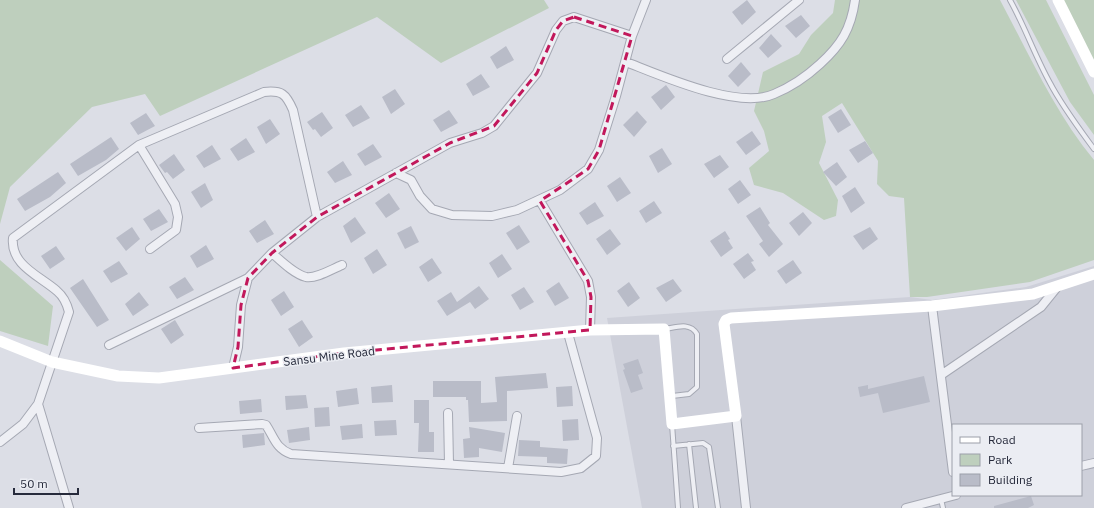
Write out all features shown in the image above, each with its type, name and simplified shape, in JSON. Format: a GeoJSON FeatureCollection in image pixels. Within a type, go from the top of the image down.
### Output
{"type":"FeatureCollection","features":[{"type":"Feature","properties":{"kind":"street"},"geometry":{"type":"LineString","coordinates":[[396,173],[411,180],[420,196],[432,209],[452,215],[492,216],[518,210],[540,201],[560,190],[588,169],[598,150],[626,62],[632,36],[646,0]]}},
{"type":"Feature","properties":{"kind":"street"},"geometry":{"type":"LineString","coordinates":[[728,59],[798,0]]}},
{"type":"Feature","properties":{"kind":"street"},"geometry":{"type":"LineString","coordinates":[[626,62],[699,89],[755,98],[774,95],[808,75],[837,49],[853,19],[855,0]]}},
{"type":"Feature","properties":{"kind":"street"},"geometry":{"type":"LineString","coordinates":[[1058,0],[1094,72]]}},
{"type":"Feature","properties":{"kind":"street"},"geometry":{"type":"LineString","coordinates":[[109,345],[248,278],[272,253],[317,217],[450,143],[482,133],[494,126],[536,73],[556,30],[563,21],[574,17],[632,36]]}},
{"type":"Feature","properties":{"kind":"street"},"geometry":{"type":"LineString","coordinates":[[0,442],[23,424],[38,404],[70,312],[66,302],[58,292],[20,262],[12,246],[14,238],[139,145],[264,92],[276,91],[287,97],[293,110],[317,217]]}},
{"type":"Feature","properties":{"kind":"street"},"geometry":{"type":"LineString","coordinates":[[139,145],[175,204],[178,217],[176,230],[150,249]]}},
{"type":"Feature","properties":{"kind":"street"},"geometry":{"type":"LineString","coordinates":[[540,201],[588,281],[591,297],[590,330]]}},
{"type":"Feature","properties":{"kind":"street"},"geometry":{"type":"LineString","coordinates":[[272,253],[296,272],[306,277],[316,276],[342,266]]}},
{"type":"Feature","properties":{"kind":"street"},"geometry":{"type":"LineString","coordinates":[[746,508],[724,324],[726,320],[731,318],[856,309],[932,306],[1033,294],[1094,274]]}},
{"type":"Feature","properties":{"kind":"street"},"geometry":{"type":"LineString","coordinates":[[233,368],[238,347],[241,305],[248,278]]}},
{"type":"Feature","properties":{"kind":"street"},"geometry":{"type":"LineString","coordinates":[[941,375],[1041,307],[1058,286]]}},
{"type":"Feature","properties":{"kind":"street"},"geometry":{"type":"LineString","coordinates":[[932,306],[952,464]]}},
{"type":"Feature","properties":{"kind":"street"},"geometry":{"type":"LineString","coordinates":[[664,329],[672,424],[736,416]]}},
{"type":"Feature","properties":{"kind":"street","name":"Sansu Mine Road"},"geometry":{"type":"LineString","coordinates":[[0,341],[52,362],[118,376],[159,378],[344,353],[590,330],[664,329]]}},
{"type":"Feature","properties":{"kind":"street"},"geometry":{"type":"LineString","coordinates":[[198,428],[262,424],[266,426],[278,447],[284,452],[291,454],[561,472],[580,468],[596,456],[597,438],[568,333]]}},
{"type":"Feature","properties":{"kind":"street"},"geometry":{"type":"LineString","coordinates":[[38,404],[69,508]]}},
{"type":"Feature","properties":{"kind":"street"},"geometry":{"type":"LineString","coordinates":[[448,413],[449,464]]}},
{"type":"Feature","properties":{"kind":"street"},"geometry":{"type":"LineString","coordinates":[[508,468],[517,416]]}},
{"type":"Feature","properties":{"kind":"street"},"geometry":{"type":"LineString","coordinates":[[1082,466],[1094,463]]}},
{"type":"Feature","properties":{"kind":"street"},"geometry":{"type":"LineString","coordinates":[[906,508],[952,496]]}},
{"type":"Feature","properties":{"kind":"lane"},"geometry":{"type":"LineString","coordinates":[[1010,0],[1021,20],[1050,83],[1094,148]]}},
{"type":"Feature","properties":{"kind":"lane"},"geometry":{"type":"LineString","coordinates":[[664,329],[688,326],[694,329],[697,334],[697,387],[689,394],[669,397]]}},
{"type":"Feature","properties":{"kind":"lane"},"geometry":{"type":"LineString","coordinates":[[672,424],[678,508]]}},
{"type":"Feature","properties":{"kind":"lane"},"geometry":{"type":"LineString","coordinates":[[673,446],[703,443],[709,447],[718,508]]}},
{"type":"Feature","properties":{"kind":"lane"},"geometry":{"type":"LineString","coordinates":[[689,444],[696,508]]}},
{"type":"Feature","properties":{"kind":"lane"},"geometry":{"type":"LineString","coordinates":[[941,499],[943,508]]}},
{"type":"Feature","properties":{"kind":"highlighted area"},"geometry":{"type":"Polygon","coordinates":[[[574,17],[632,36],[599,150],[588,169],[540,201],[588,281],[591,297],[590,330],[344,353],[233,368],[238,347],[241,305],[248,278],[272,253],[317,217],[450,143],[494,126],[537,73],[556,30],[563,21],[574,17]]]}},
{"type":"Feature","properties":{"kind":"shaded area"},"geometry":{"type":"Polygon","coordinates":[[[1094,266],[1094,508],[642,508],[607,318],[910,297],[932,300],[1026,287],[1094,266]]]}},
{"type":"Feature","properties":{"kind":"green space"},"geometry":{"type":"Polygon","coordinates":[[[0,0],[544,0],[549,8],[441,63],[377,17],[160,116],[145,94],[92,107],[10,187],[0,224],[0,0]]]}},
{"type":"Feature","properties":{"kind":"green space"},"geometry":{"type":"Polygon","coordinates":[[[835,0],[1000,0],[1055,103],[1080,142],[1094,160],[1094,260],[1030,282],[927,297],[910,297],[904,198],[889,196],[877,184],[878,161],[842,103],[822,116],[826,142],[819,163],[838,200],[836,216],[824,220],[783,193],[754,185],[749,168],[769,151],[764,131],[754,111],[763,72],[799,54],[811,35],[833,13],[835,0]]]}},
{"type":"Feature","properties":{"kind":"green space"},"geometry":{"type":"Polygon","coordinates":[[[1016,0],[1046,0],[1094,95],[1094,135],[1070,102],[1016,0]]]}},
{"type":"Feature","properties":{"kind":"green space"},"geometry":{"type":"Polygon","coordinates":[[[1063,0],[1094,0],[1094,62],[1063,0]]]}},
{"type":"Feature","properties":{"kind":"green space"},"geometry":{"type":"Polygon","coordinates":[[[0,260],[53,306],[48,346],[0,331],[0,260]]]}},
{"type":"Feature","properties":{"kind":"building"},"geometry":{"type":"Polygon","coordinates":[[[747,0],[756,12],[742,25],[732,12],[747,0]]]}},
{"type":"Feature","properties":{"kind":"building"},"geometry":{"type":"Polygon","coordinates":[[[801,15],[810,26],[796,38],[785,26],[801,15]]]}},
{"type":"Feature","properties":{"kind":"building"},"geometry":{"type":"Polygon","coordinates":[[[771,34],[782,46],[768,58],[759,48],[771,34]]]}},
{"type":"Feature","properties":{"kind":"building"},"geometry":{"type":"Polygon","coordinates":[[[506,46],[514,60],[497,69],[490,57],[506,46]]]}},
{"type":"Feature","properties":{"kind":"building"},"geometry":{"type":"Polygon","coordinates":[[[741,62],[751,74],[738,87],[728,76],[741,62]]]}},
{"type":"Feature","properties":{"kind":"building"},"geometry":{"type":"Polygon","coordinates":[[[481,74],[490,87],[473,96],[466,84],[481,74]]]}},
{"type":"Feature","properties":{"kind":"building"},"geometry":{"type":"Polygon","coordinates":[[[666,85],[675,97],[661,110],[651,97],[666,85]]]}},
{"type":"Feature","properties":{"kind":"building"},"geometry":{"type":"Polygon","coordinates":[[[395,89],[405,104],[391,114],[382,97],[395,89]]]}},
{"type":"Feature","properties":{"kind":"building"},"geometry":{"type":"Polygon","coordinates":[[[361,105],[370,118],[353,127],[345,115],[361,105]]]}},
{"type":"Feature","properties":{"kind":"building"},"geometry":{"type":"Polygon","coordinates":[[[841,109],[851,125],[838,133],[828,117],[841,109]]]}},
{"type":"Feature","properties":{"kind":"building"},"geometry":{"type":"Polygon","coordinates":[[[449,110],[458,123],[441,132],[433,120],[449,110]]]}},
{"type":"Feature","properties":{"kind":"building"},"geometry":{"type":"Polygon","coordinates":[[[637,111],[647,122],[634,137],[623,125],[637,111]]]}},
{"type":"Feature","properties":{"kind":"building"},"geometry":{"type":"Polygon","coordinates":[[[322,112],[333,128],[321,137],[307,122],[322,112]]]}},
{"type":"Feature","properties":{"kind":"building"},"geometry":{"type":"Polygon","coordinates":[[[146,113],[155,126],[138,135],[130,123],[146,113]]]}},
{"type":"Feature","properties":{"kind":"building"},"geometry":{"type":"Polygon","coordinates":[[[270,119],[280,134],[266,144],[257,127],[270,119]]]}},
{"type":"Feature","properties":{"kind":"building"},"geometry":{"type":"Polygon","coordinates":[[[752,131],[761,144],[746,155],[736,142],[752,131]]]}},
{"type":"Feature","properties":{"kind":"building"},"geometry":{"type":"Polygon","coordinates":[[[111,137],[119,149],[106,160],[78,176],[70,164],[111,137]]]}},
{"type":"Feature","properties":{"kind":"building"},"geometry":{"type":"Polygon","coordinates":[[[246,138],[255,152],[238,161],[230,149],[246,138]]]}},
{"type":"Feature","properties":{"kind":"building"},"geometry":{"type":"Polygon","coordinates":[[[865,141],[873,153],[858,163],[849,150],[865,141]]]}},
{"type":"Feature","properties":{"kind":"building"},"geometry":{"type":"Polygon","coordinates":[[[373,144],[382,157],[365,166],[357,154],[373,144]]]}},
{"type":"Feature","properties":{"kind":"building"},"geometry":{"type":"Polygon","coordinates":[[[212,145],[221,159],[204,168],[196,156],[212,145]]]}},
{"type":"Feature","properties":{"kind":"building"},"geometry":{"type":"Polygon","coordinates":[[[662,148],[672,164],[658,173],[649,156],[662,148]]]}},
{"type":"Feature","properties":{"kind":"building"},"geometry":{"type":"Polygon","coordinates":[[[174,154],[185,170],[173,179],[167,172],[165,173],[159,165],[174,154]]]}},
{"type":"Feature","properties":{"kind":"building"},"geometry":{"type":"Polygon","coordinates":[[[720,155],[729,167],[714,178],[704,164],[720,155]]]}},
{"type":"Feature","properties":{"kind":"building"},"geometry":{"type":"Polygon","coordinates":[[[343,161],[352,175],[335,183],[327,172],[343,161]]]}},
{"type":"Feature","properties":{"kind":"building"},"geometry":{"type":"Polygon","coordinates":[[[837,162],[847,177],[836,186],[823,172],[837,162]]]}},
{"type":"Feature","properties":{"kind":"building"},"geometry":{"type":"Polygon","coordinates":[[[58,172],[66,183],[50,197],[25,211],[17,199],[58,172]]]}},
{"type":"Feature","properties":{"kind":"building"},"geometry":{"type":"Polygon","coordinates":[[[620,177],[631,193],[617,202],[607,186],[620,177]]]}},
{"type":"Feature","properties":{"kind":"building"},"geometry":{"type":"Polygon","coordinates":[[[740,180],[751,195],[738,204],[728,189],[740,180]]]}},
{"type":"Feature","properties":{"kind":"building"},"geometry":{"type":"Polygon","coordinates":[[[205,183],[213,200],[201,208],[191,192],[205,183]]]}},
{"type":"Feature","properties":{"kind":"building"},"geometry":{"type":"Polygon","coordinates":[[[855,187],[865,203],[851,213],[842,196],[855,187]]]}},
{"type":"Feature","properties":{"kind":"building"},"geometry":{"type":"Polygon","coordinates":[[[389,193],[400,209],[386,218],[375,203],[389,193]]]}},
{"type":"Feature","properties":{"kind":"building"},"geometry":{"type":"Polygon","coordinates":[[[654,201],[662,213],[646,223],[639,211],[654,201]]]}},
{"type":"Feature","properties":{"kind":"building"},"geometry":{"type":"Polygon","coordinates":[[[595,202],[604,216],[587,225],[579,213],[595,202]]]}},
{"type":"Feature","properties":{"kind":"building"},"geometry":{"type":"Polygon","coordinates":[[[760,207],[770,223],[768,225],[783,244],[769,257],[759,244],[763,241],[746,216],[760,207]]]}},
{"type":"Feature","properties":{"kind":"building"},"geometry":{"type":"Polygon","coordinates":[[[159,209],[168,222],[151,231],[143,219],[159,209]]]}},
{"type":"Feature","properties":{"kind":"building"},"geometry":{"type":"Polygon","coordinates":[[[803,212],[812,223],[799,236],[789,223],[803,212]]]}},
{"type":"Feature","properties":{"kind":"building"},"geometry":{"type":"Polygon","coordinates":[[[355,217],[366,233],[351,243],[343,226],[355,217]]]}},
{"type":"Feature","properties":{"kind":"building"},"geometry":{"type":"Polygon","coordinates":[[[265,220],[274,234],[257,243],[249,231],[265,220]]]}},
{"type":"Feature","properties":{"kind":"building"},"geometry":{"type":"Polygon","coordinates":[[[519,225],[530,242],[517,250],[506,233],[519,225]]]}},
{"type":"Feature","properties":{"kind":"building"},"geometry":{"type":"Polygon","coordinates":[[[411,226],[419,242],[405,249],[397,233],[411,226]]]}},
{"type":"Feature","properties":{"kind":"building"},"geometry":{"type":"Polygon","coordinates":[[[132,227],[140,239],[126,251],[116,238],[132,227]]]}},
{"type":"Feature","properties":{"kind":"building"},"geometry":{"type":"Polygon","coordinates":[[[870,227],[878,239],[863,250],[853,236],[870,227]]]}},
{"type":"Feature","properties":{"kind":"building"},"geometry":{"type":"Polygon","coordinates":[[[610,229],[621,244],[607,255],[596,239],[610,229]]]}},
{"type":"Feature","properties":{"kind":"building"},"geometry":{"type":"Polygon","coordinates":[[[725,231],[733,248],[721,257],[710,241],[725,231]]]}},
{"type":"Feature","properties":{"kind":"building"},"geometry":{"type":"Polygon","coordinates":[[[206,245],[214,259],[197,268],[190,256],[206,245]]]}},
{"type":"Feature","properties":{"kind":"building"},"geometry":{"type":"Polygon","coordinates":[[[56,246],[65,259],[50,269],[41,256],[56,246]]]}},
{"type":"Feature","properties":{"kind":"building"},"geometry":{"type":"Polygon","coordinates":[[[377,249],[387,265],[373,274],[364,258],[377,249]]]}},
{"type":"Feature","properties":{"kind":"building"},"geometry":{"type":"Polygon","coordinates":[[[748,253],[754,261],[751,262],[756,270],[744,279],[733,264],[748,253]]]}},
{"type":"Feature","properties":{"kind":"building"},"geometry":{"type":"Polygon","coordinates":[[[502,254],[512,269],[498,278],[489,263],[502,254]]]}},
{"type":"Feature","properties":{"kind":"building"},"geometry":{"type":"Polygon","coordinates":[[[432,258],[442,273],[428,282],[419,267],[432,258]]]}},
{"type":"Feature","properties":{"kind":"building"},"geometry":{"type":"Polygon","coordinates":[[[793,260],[802,273],[786,284],[777,271],[793,260]]]}},
{"type":"Feature","properties":{"kind":"building"},"geometry":{"type":"Polygon","coordinates":[[[119,261],[128,274],[111,283],[103,271],[119,261]]]}},
{"type":"Feature","properties":{"kind":"building"},"geometry":{"type":"Polygon","coordinates":[[[185,277],[194,290],[177,299],[169,287],[185,277]]]}},
{"type":"Feature","properties":{"kind":"building"},"geometry":{"type":"Polygon","coordinates":[[[83,279],[109,320],[97,327],[70,288],[83,279]]]}},
{"type":"Feature","properties":{"kind":"building"},"geometry":{"type":"Polygon","coordinates":[[[673,279],[682,291],[666,302],[656,288],[673,279]]]}},
{"type":"Feature","properties":{"kind":"building"},"geometry":{"type":"Polygon","coordinates":[[[559,282],[569,298],[555,306],[546,291],[559,282]]]}},
{"type":"Feature","properties":{"kind":"building"},"geometry":{"type":"Polygon","coordinates":[[[629,282],[640,298],[628,307],[617,291],[629,282]]]}},
{"type":"Feature","properties":{"kind":"building"},"geometry":{"type":"Polygon","coordinates":[[[479,286],[489,299],[475,309],[470,302],[447,316],[437,301],[451,292],[457,302],[479,286]]]}},
{"type":"Feature","properties":{"kind":"building"},"geometry":{"type":"Polygon","coordinates":[[[524,287],[534,302],[520,310],[511,295],[524,287]]]}},
{"type":"Feature","properties":{"kind":"building"},"geometry":{"type":"Polygon","coordinates":[[[284,291],[294,307],[281,316],[271,300],[284,291]]]}},
{"type":"Feature","properties":{"kind":"building"},"geometry":{"type":"Polygon","coordinates":[[[139,292],[149,305],[133,316],[125,304],[139,292]]]}},
{"type":"Feature","properties":{"kind":"building"},"geometry":{"type":"Polygon","coordinates":[[[175,320],[184,335],[171,344],[161,329],[175,320]]]}},
{"type":"Feature","properties":{"kind":"building"},"geometry":{"type":"Polygon","coordinates":[[[302,320],[313,337],[299,347],[288,329],[302,320]]]}},
{"type":"Feature","properties":{"kind":"building"},"geometry":{"type":"Polygon","coordinates":[[[638,359],[643,373],[638,375],[643,389],[631,393],[623,370],[625,369],[623,364],[638,359]]]}},
{"type":"Feature","properties":{"kind":"building"},"geometry":{"type":"Polygon","coordinates":[[[546,373],[548,388],[507,391],[507,421],[469,422],[468,400],[466,400],[466,397],[433,397],[433,381],[481,381],[481,403],[497,402],[495,377],[546,373]]]}},
{"type":"Feature","properties":{"kind":"building"},"geometry":{"type":"Polygon","coordinates":[[[924,376],[930,402],[883,413],[878,393],[860,397],[858,387],[868,385],[868,389],[924,376]]]}},
{"type":"Feature","properties":{"kind":"building"},"geometry":{"type":"Polygon","coordinates":[[[392,385],[393,402],[372,403],[371,387],[392,385]]]}},
{"type":"Feature","properties":{"kind":"building"},"geometry":{"type":"Polygon","coordinates":[[[572,386],[573,406],[557,407],[556,387],[572,386]]]}},
{"type":"Feature","properties":{"kind":"building"},"geometry":{"type":"Polygon","coordinates":[[[357,388],[359,404],[338,407],[336,391],[357,388]]]}},
{"type":"Feature","properties":{"kind":"building"},"geometry":{"type":"Polygon","coordinates":[[[306,395],[308,408],[286,410],[285,396],[306,395]]]}},
{"type":"Feature","properties":{"kind":"building"},"geometry":{"type":"Polygon","coordinates":[[[261,399],[262,412],[240,414],[239,401],[261,399]]]}},
{"type":"Feature","properties":{"kind":"building"},"geometry":{"type":"Polygon","coordinates":[[[414,400],[429,400],[429,432],[434,432],[434,452],[418,452],[419,423],[414,423],[414,400]]]}},
{"type":"Feature","properties":{"kind":"building"},"geometry":{"type":"Polygon","coordinates":[[[329,407],[330,426],[315,427],[314,408],[329,407]]]}},
{"type":"Feature","properties":{"kind":"building"},"geometry":{"type":"Polygon","coordinates":[[[578,419],[579,440],[563,441],[562,420],[578,419]]]}},
{"type":"Feature","properties":{"kind":"building"},"geometry":{"type":"Polygon","coordinates":[[[396,420],[397,435],[375,436],[374,421],[396,420]]]}},
{"type":"Feature","properties":{"kind":"building"},"geometry":{"type":"Polygon","coordinates":[[[362,424],[363,438],[342,440],[340,426],[362,424]]]}},
{"type":"Feature","properties":{"kind":"building"},"geometry":{"type":"Polygon","coordinates":[[[309,427],[310,440],[289,443],[287,430],[309,427]]]}},
{"type":"Feature","properties":{"kind":"building"},"geometry":{"type":"Polygon","coordinates":[[[469,427],[505,433],[502,452],[479,448],[479,457],[464,458],[463,439],[470,438],[469,427]]]}},
{"type":"Feature","properties":{"kind":"building"},"geometry":{"type":"Polygon","coordinates":[[[264,433],[265,445],[243,448],[242,435],[264,433]]]}},
{"type":"Feature","properties":{"kind":"building"},"geometry":{"type":"Polygon","coordinates":[[[519,440],[540,441],[540,447],[568,449],[567,464],[547,463],[547,457],[518,456],[519,440]]]}},
{"type":"Feature","properties":{"kind":"building"},"geometry":{"type":"Polygon","coordinates":[[[1031,496],[1034,505],[1028,508],[994,508],[994,506],[1031,496]]]}}]}
